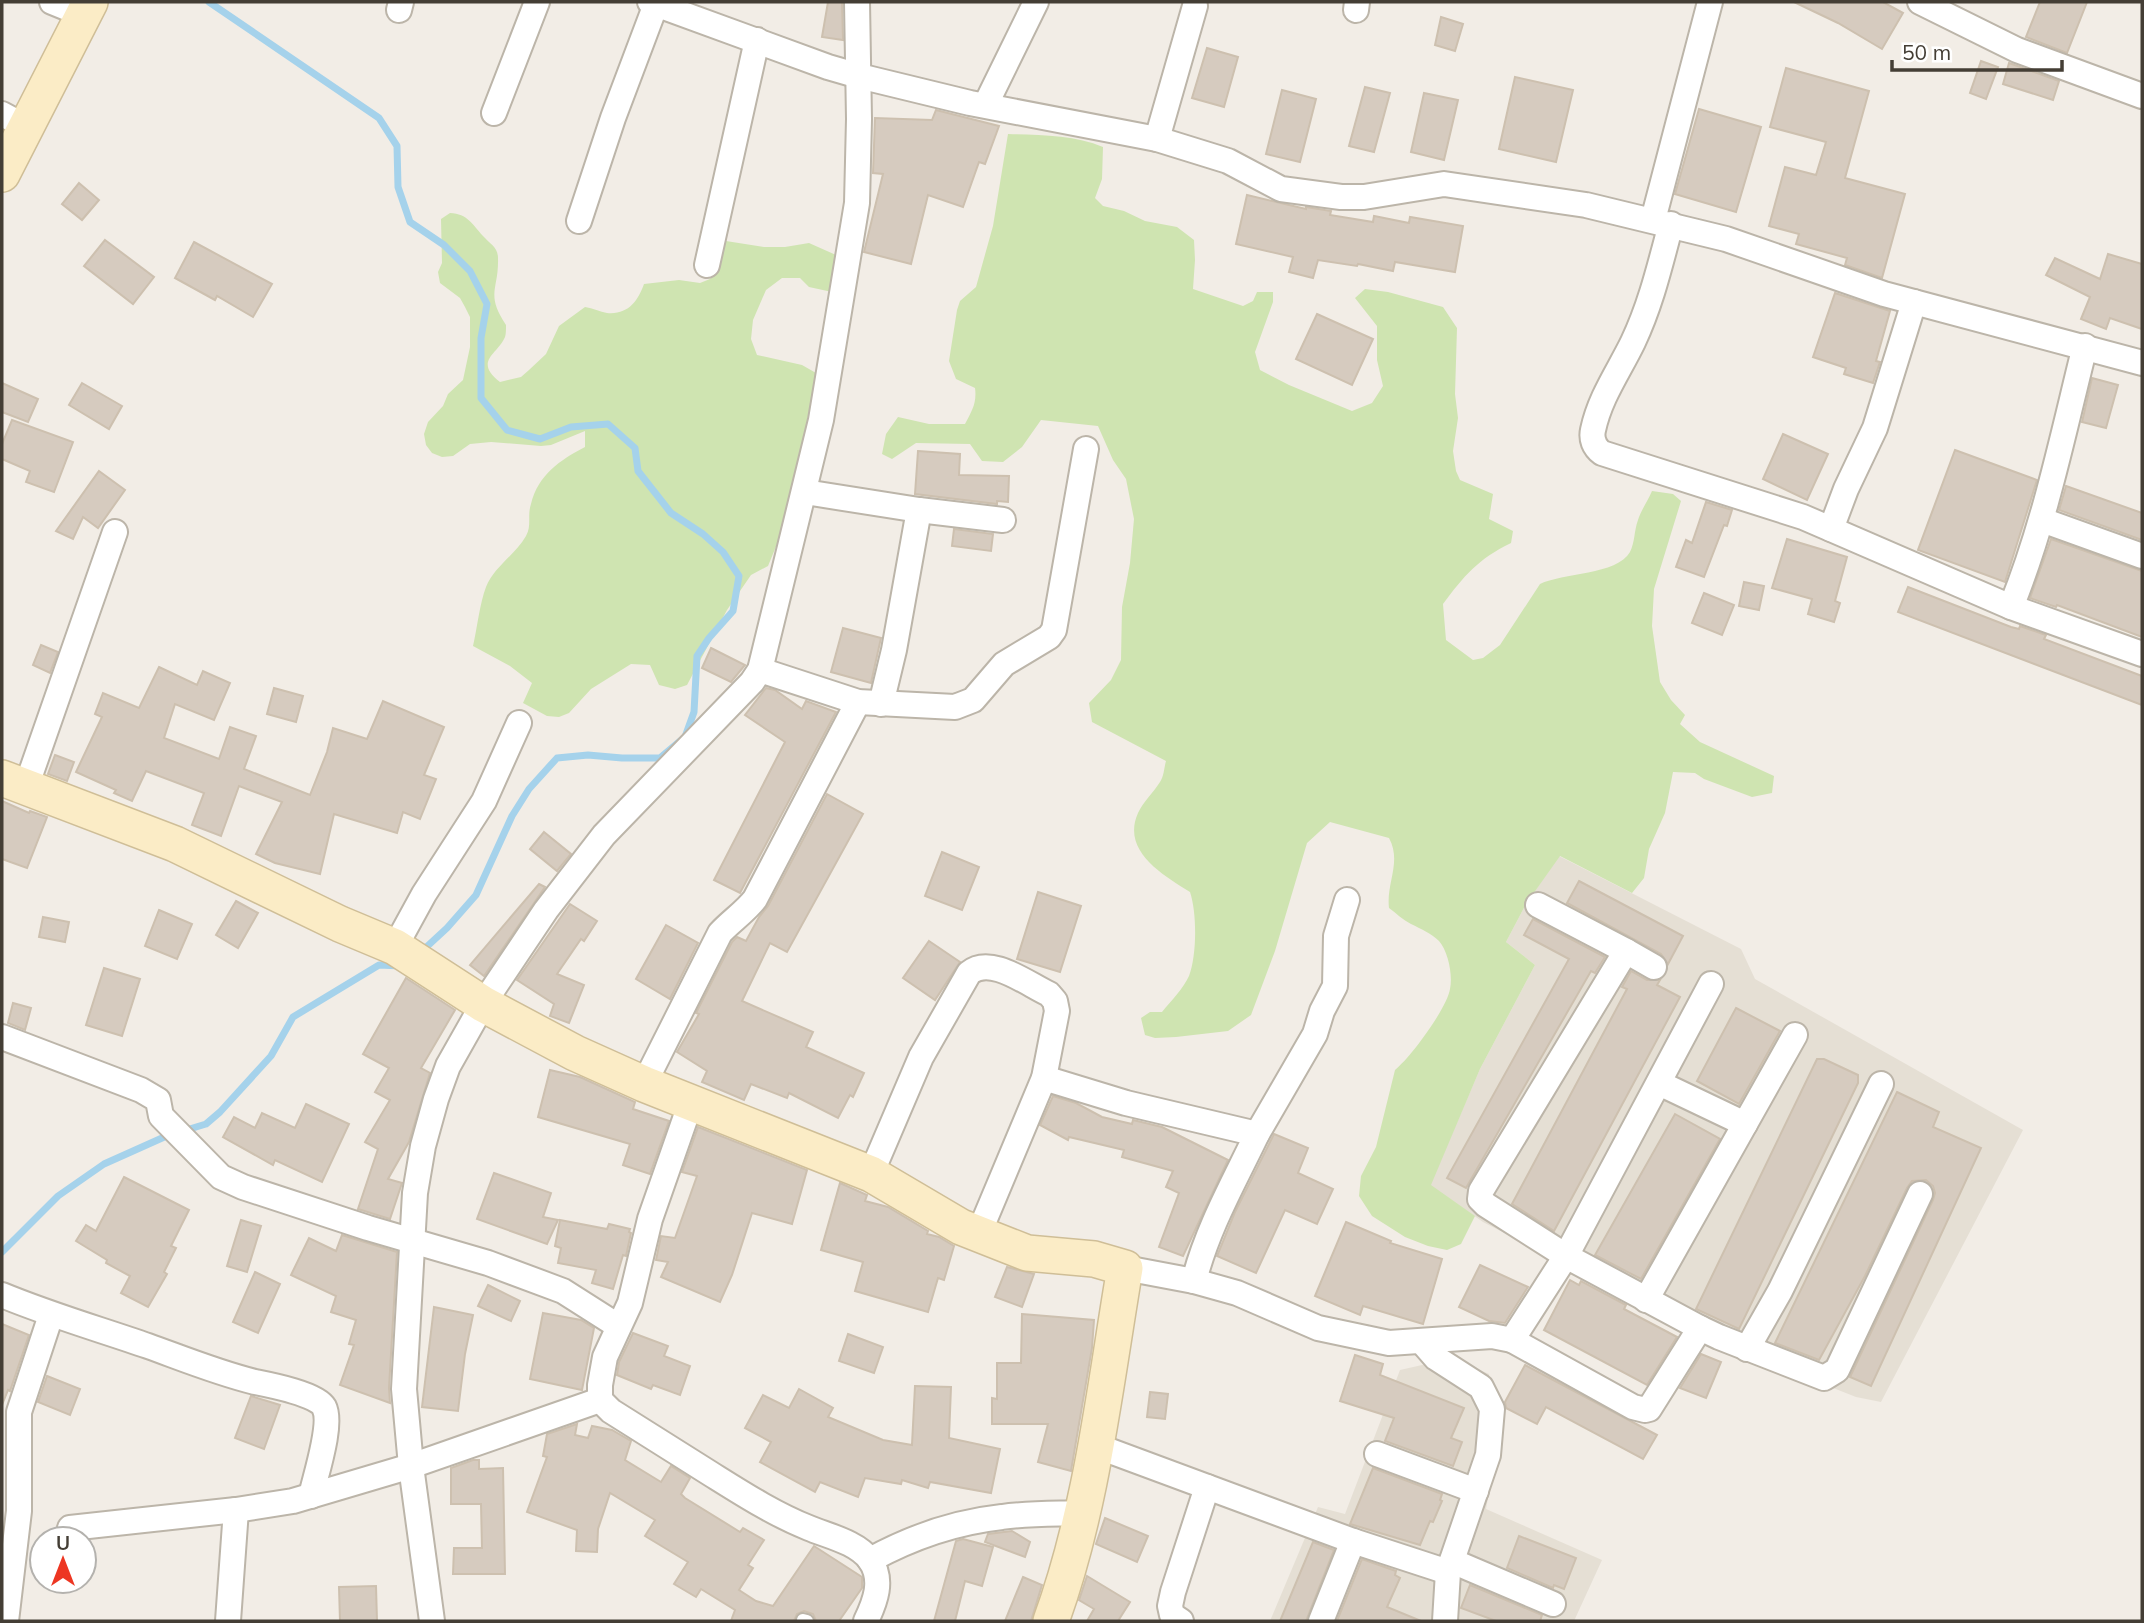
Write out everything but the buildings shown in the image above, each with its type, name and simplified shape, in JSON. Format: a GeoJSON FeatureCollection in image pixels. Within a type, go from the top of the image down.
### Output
{"type":"FeatureCollection","features":[{"type":"Feature","properties":{"kind":"street"},"geometry":{"type":"LineString","coordinates":[[2,174],[14,121],[87,9],[52,2]]}},
{"type":"Feature","properties":{"kind":"street"},"geometry":{"type":"LineString","coordinates":[[494,113],[537,2]]}},
{"type":"Feature","properties":{"kind":"street"},"geometry":{"type":"LineString","coordinates":[[432,1621],[411,1466],[404,1389],[415,1193],[423,1146],[448,1066],[483,1004],[546,910],[604,835],[752,682],[760,670],[821,420],[857,202],[857,2]]}},
{"type":"Feature","properties":{"kind":"street"},"geometry":{"type":"LineString","coordinates":[[986,104],[1036,2]]}},
{"type":"Feature","properties":{"kind":"street"},"geometry":{"type":"LineString","coordinates":[[1710,2],[1694,54],[1662,222],[1652,299],[1632,344],[1605,393],[1592,431],[1596,448],[1602,453],[1803,517],[2011,607],[2142,654]]}},
{"type":"Feature","properties":{"kind":"street"},"geometry":{"type":"LineString","coordinates":[[1920,2],[2017,50],[2142,96]]}},
{"type":"Feature","properties":{"kind":"street"},"geometry":{"type":"LineString","coordinates":[[579,221],[653,3],[828,68],[970,103],[1157,139],[1228,161],[1281,189],[1341,197],[1364,197],[1444,184],[1586,205],[1726,239],[1884,294],[2142,363]]}},
{"type":"Feature","properties":{"kind":"street"},"geometry":{"type":"LineString","coordinates":[[1157,139],[1195,6]]}},
{"type":"Feature","properties":{"kind":"street"},"geometry":{"type":"LineString","coordinates":[[707,265],[757,40]]}},
{"type":"Feature","properties":{"kind":"street"},"geometry":{"type":"LineString","coordinates":[[1832,529],[1846,489],[1875,428],[1914,302]]}},
{"type":"Feature","properties":{"kind":"street"},"geometry":{"type":"LineString","coordinates":[[2011,607],[2042,520],[2085,346]]}},
{"type":"Feature","properties":{"kind":"street"},"geometry":{"type":"LineString","coordinates":[[760,670],[869,703],[944,708],[962,706],[973,700],[1004,664],[1052,635],[1086,449]]}},
{"type":"Feature","properties":{"kind":"street"},"geometry":{"type":"LineString","coordinates":[[805,492],[1003,520]]}},
{"type":"Feature","properties":{"kind":"street"},"geometry":{"type":"LineString","coordinates":[[644,1084],[720,933],[755,899],[869,703],[894,650],[919,510]]}},
{"type":"Feature","properties":{"kind":"street"},"geometry":{"type":"LineString","coordinates":[[2042,520],[2142,556]]}},
{"type":"Feature","properties":{"kind":"street"},"geometry":{"type":"LineString","coordinates":[[115,533],[14,783],[175,844],[340,925],[394,947],[483,1004],[575,1053],[644,1084],[871,1174],[925,1207],[1027,1253],[1094,1259],[1125,1268],[1194,1281],[1237,1293],[1318,1328],[1389,1343],[1492,1336],[1512,1340],[1633,1407],[1645,1410],[1649,1409],[1700,1328]]}},
{"type":"Feature","properties":{"kind":"street"},"geometry":{"type":"LineString","coordinates":[[394,947],[424,894],[484,802],[519,723]]}},
{"type":"Feature","properties":{"kind":"street"},"geometry":{"type":"LineString","coordinates":[[1194,1281],[1199,1259],[1213,1225],[1257,1134],[1315,1034],[1322,1010],[1335,986],[1336,936],[1347,900]]}},
{"type":"Feature","properties":{"kind":"street"},"geometry":{"type":"LineString","coordinates":[[1538,905],[1654,967]]}},
{"type":"Feature","properties":{"kind":"street"},"geometry":{"type":"LineString","coordinates":[[1626,951],[1481,1191],[1480,1199],[1486,1205],[1566,1256],[1700,1328],[1824,1378],[1838,1370],[1920,1194]]}},
{"type":"Feature","properties":{"kind":"street"},"geometry":{"type":"LineString","coordinates":[[871,1174],[921,1056],[969,973],[987,966],[997,968],[1053,999],[1057,1011],[1044,1078],[979,1233]]}},
{"type":"Feature","properties":{"kind":"street"},"geometry":{"type":"LineString","coordinates":[[1512,1340],[1566,1256],[1711,984]]}},
{"type":"Feature","properties":{"kind":"street"},"geometry":{"type":"LineString","coordinates":[[1646,1300],[1795,1035]]}},
{"type":"Feature","properties":{"kind":"street"},"geometry":{"type":"LineString","coordinates":[[2,1037],[141,1090],[158,1100],[161,1116],[197,1154],[222,1177],[243,1187],[368,1228],[488,1263],[563,1291],[618,1326]]}},
{"type":"Feature","properties":{"kind":"street"},"geometry":{"type":"LineString","coordinates":[[1044,1078],[1126,1103],[1257,1134]]}},
{"type":"Feature","properties":{"kind":"street"},"geometry":{"type":"LineString","coordinates":[[1659,1083],[1745,1124]]}},
{"type":"Feature","properties":{"kind":"street"},"geometry":{"type":"LineString","coordinates":[[1747,1349],[1780,1291],[1881,1084]]}},
{"type":"Feature","properties":{"kind":"street"},"geometry":{"type":"LineString","coordinates":[[691,1102],[650,1219],[630,1303],[605,1357],[600,1400],[611,1411],[773,1512],[842,1541],[870,1560],[877,1590],[876,1602],[866,1621]]}},
{"type":"Feature","properties":{"kind":"street"},"geometry":{"type":"LineString","coordinates":[[1051,1621],[1073,1556],[1083,1513],[1125,1268]]}},
{"type":"Feature","properties":{"kind":"street"},"geometry":{"type":"LineString","coordinates":[[2,1295],[51,1315],[222,1374],[282,1388],[317,1401],[323,1405],[327,1424],[311,1496]]}},
{"type":"Feature","properties":{"kind":"street"},"geometry":{"type":"LineString","coordinates":[[6,1621],[19,1511],[19,1412],[51,1315]]}},
{"type":"Feature","properties":{"kind":"street"},"geometry":{"type":"LineString","coordinates":[[1422,1342],[1436,1358],[1481,1387],[1492,1409],[1488,1455],[1450,1567],[1445,1621]]}},
{"type":"Feature","properties":{"kind":"street"},"geometry":{"type":"LineString","coordinates":[[98,1525],[236,1510],[311,1496],[411,1466],[600,1400]]}},
{"type":"Feature","properties":{"kind":"street"},"geometry":{"type":"LineString","coordinates":[[1094,1445],[1353,1541],[1450,1567],[1553,1604]]}},
{"type":"Feature","properties":{"kind":"street"},"geometry":{"type":"LineString","coordinates":[[1377,1454],[1476,1491]]}},
{"type":"Feature","properties":{"kind":"street"},"geometry":{"type":"LineString","coordinates":[[1181,1621],[1172,1615],[1172,1599],[1207,1488]]}},
{"type":"Feature","properties":{"kind":"street"},"geometry":{"type":"LineString","coordinates":[[228,1621],[236,1510]]}},
{"type":"Feature","properties":{"kind":"street"},"geometry":{"type":"LineString","coordinates":[[870,1560],[899,1544],[955,1527],[1002,1517],[1083,1513]]}},
{"type":"Feature","properties":{"kind":"street"},"geometry":{"type":"LineString","coordinates":[[1321,1621],[1353,1541]]}},
{"type":"Feature","properties":{"kind":"shaded area"},"geometry":{"type":"Polygon","coordinates":[[[1559,856],[1741,949],[1755,979],[2023,1130],[1881,1402],[1856,1397],[1739,1351],[1670,1318],[1483,1222],[1430,1185],[1480,1069],[1535,965],[1506,942],[1526,904],[1559,856]]]}},
{"type":"Feature","properties":{"kind":"shaded area"},"geometry":{"type":"Polygon","coordinates":[[[1453,1358],[1489,1374],[1494,1466],[1486,1509],[1602,1560],[1574,1621],[1270,1621],[1318,1507],[1345,1514],[1400,1370],[1453,1358]]]}},
{"type":"Feature","properties":{"kind":"green space"},"geometry":{"type":"Polygon","coordinates":[[[1008,134],[1069,138],[1103,147],[1102,179],[1095,198],[1103,206],[1124,211],[1145,221],[1177,227],[1194,240],[1193,289],[1243,306],[1253,301],[1257,292],[1273,292],[1273,302],[1255,352],[1260,370],[1352,411],[1372,403],[1383,386],[1377,360],[1377,326],[1355,298],[1365,289],[1388,292],[1443,307],[1457,328],[1455,394],[1458,418],[1453,451],[1456,471],[1460,480],[1493,494],[1489,519],[1513,531],[1511,543],[1489,555],[1472,569],[1443,604],[1446,640],[1473,660],[1483,658],[1500,645],[1540,584],[1602,569],[1623,560],[1632,548],[1639,516],[1652,491],[1673,494],[1681,501],[1654,589],[1652,626],[1660,682],[1671,700],[1685,715],[1680,724],[1700,742],[1774,776],[1772,793],[1752,797],[1695,773],[1673,772],[1665,813],[1649,849],[1644,878],[1632,893],[1560,856],[1526,904],[1506,942],[1535,965],[1480,1069],[1431,1185],[1475,1216],[1461,1244],[1447,1250],[1405,1237],[1372,1216],[1359,1196],[1361,1176],[1376,1147],[1395,1070],[1419,1044],[1435,1020],[1451,983],[1447,957],[1439,941],[1389,908],[1394,856],[1389,838],[1330,822],[1307,843],[1275,951],[1251,1015],[1228,1031],[1176,1037],[1155,1038],[1145,1035],[1141,1018],[1150,1012],[1162,1012],[1189,976],[1194,957],[1195,922],[1190,892],[1157,870],[1140,850],[1135,839],[1134,827],[1138,813],[1161,780],[1166,761],[1092,722],[1089,703],[1111,680],[1121,660],[1122,607],[1134,519],[1126,479],[1113,460],[1098,426],[1041,420],[1022,447],[1003,462],[982,461],[970,444],[916,443],[892,459],[882,454],[886,434],[898,417],[929,424],[965,424],[972,411],[975,388],[956,379],[949,361],[957,310],[960,301],[976,287],[993,226],[1008,134]]]}},
{"type":"Feature","properties":{"kind":"green space"},"geometry":{"type":"Polygon","coordinates":[[[450,213],[469,220],[498,254],[495,298],[506,325],[506,333],[490,358],[488,368],[500,382],[521,377],[529,370],[546,354],[559,326],[585,307],[607,313],[621,312],[631,306],[644,284],[679,280],[700,283],[710,279],[718,270],[726,241],[764,247],[809,243],[836,255],[832,292],[809,287],[800,278],[782,278],[766,290],[753,320],[751,339],[757,355],[802,365],[816,373],[796,481],[782,532],[768,566],[751,575],[727,610],[687,685],[675,689],[659,685],[650,665],[631,664],[591,689],[569,713],[559,717],[547,716],[523,703],[532,683],[510,666],[473,646],[486,587],[494,573],[526,536],[534,494],[551,470],[585,447],[585,431],[551,445],[491,442],[470,444],[453,456],[442,457],[432,453],[426,445],[424,434],[428,422],[443,406],[448,394],[463,380],[470,347],[470,317],[460,298],[440,283],[438,272],[442,263],[441,219],[450,213]]]}},
{"type":"Feature","properties":{"kind":"waterway"},"geometry":{"type":"LineString","coordinates":[[209,2],[379,118],[397,146],[398,187],[410,222],[444,245],[470,271],[487,304],[481,338],[481,398],[507,430],[540,439],[571,427],[608,424],[635,448],[638,471],[671,513],[703,534],[723,552],[739,576],[733,611],[697,656],[694,712],[685,737],[660,758],[588,755],[557,758],[529,789],[512,816],[476,895],[421,952]]}},
{"type":"Feature","properties":{"kind":"waterway"},"geometry":{"type":"LineString","coordinates":[[183,1131],[206,1124],[220,1112],[271,1056],[293,1017],[379,965],[401,966]]}},
{"type":"Feature","properties":{"kind":"waterway"},"geometry":{"type":"LineString","coordinates":[[2,1252],[58,1196],[104,1164],[171,1134]]}}]}
